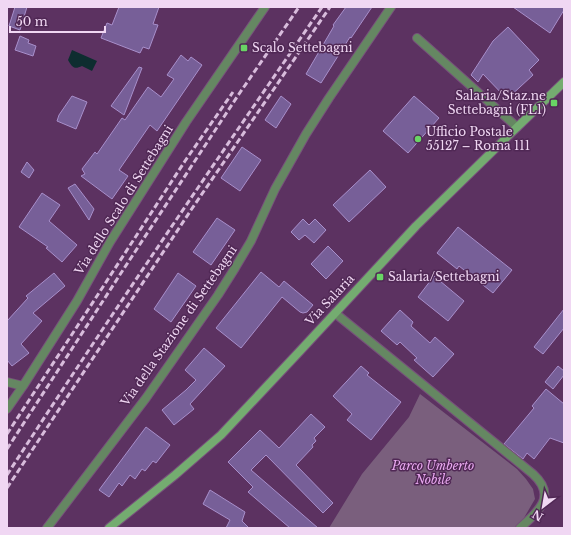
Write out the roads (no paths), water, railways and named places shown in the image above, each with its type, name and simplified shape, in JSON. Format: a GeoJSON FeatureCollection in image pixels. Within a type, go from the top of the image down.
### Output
{"type":"FeatureCollection","features":[{"type":"Feature","properties":{"kind":"street","name":"Via dello Scalo di Settebagni"},"geometry":{"type":"LineString","coordinates":[[7,409],[77,301],[110,242],[156,168],[265,7]]}},
{"type":"Feature","properties":{"kind":"street","name":"Via della Stazione di Settebagni"},"geometry":{"type":"LineString","coordinates":[[47,528],[146,398],[218,295],[251,241],[275,188],[297,148],[391,7]]}},
{"type":"Feature","properties":{"kind":"street"},"geometry":{"type":"LineString","coordinates":[[418,38],[517,127]]}},
{"type":"Feature","properties":{"kind":"street","name":"Via Salaria"},"geometry":{"type":"LineString","coordinates":[[109,528],[175,475],[221,435],[416,226],[564,82]]}},
{"type":"Feature","properties":{"kind":"street"},"geometry":{"type":"LineString","coordinates":[[335,313],[541,482],[545,493],[539,509],[520,528]]}},
{"type":"Feature","properties":{"kind":"street"},"geometry":{"type":"LineString","coordinates":[[7,382],[23,386]]}},
{"type":"Feature","properties":{"kind":"railway"},"geometry":{"type":"LineString","coordinates":[[7,449],[239,94],[299,7]]}},
{"type":"Feature","properties":{"kind":"railway"},"geometry":{"type":"LineString","coordinates":[[7,475],[84,357],[322,7]]}},
{"type":"Feature","properties":{"kind":"railway"},"geometry":{"type":"LineString","coordinates":[[7,488],[191,210],[330,7]]}},
{"type":"Feature","properties":{"kind":"railway"},"geometry":{"type":"LineString","coordinates":[[7,434],[185,161],[233,92]]}},
{"type":"Feature","properties":{"kind":"place","name":"Scalo Settebagni"},"geometry":{"type":"Point","coordinates":[244,48]}},
{"type":"Feature","properties":{"kind":"place","name":"Salaria/Staz.ne Settebagni (FL1)"},"geometry":{"type":"Point","coordinates":[554,103]}},
{"type":"Feature","properties":{"kind":"place","name":"Ufficio Postale 55127 – Roma 111"},"geometry":{"type":"Point","coordinates":[418,139]}},
{"type":"Feature","properties":{"kind":"place","name":"Salaria/Settebagni"},"geometry":{"type":"Point","coordinates":[380,277]}},
{"type":"Feature","properties":{"kind":"park label","name":"Parco Umberto Nobile"},"geometry":{"type":"Point","coordinates":[433,473]}}]}
